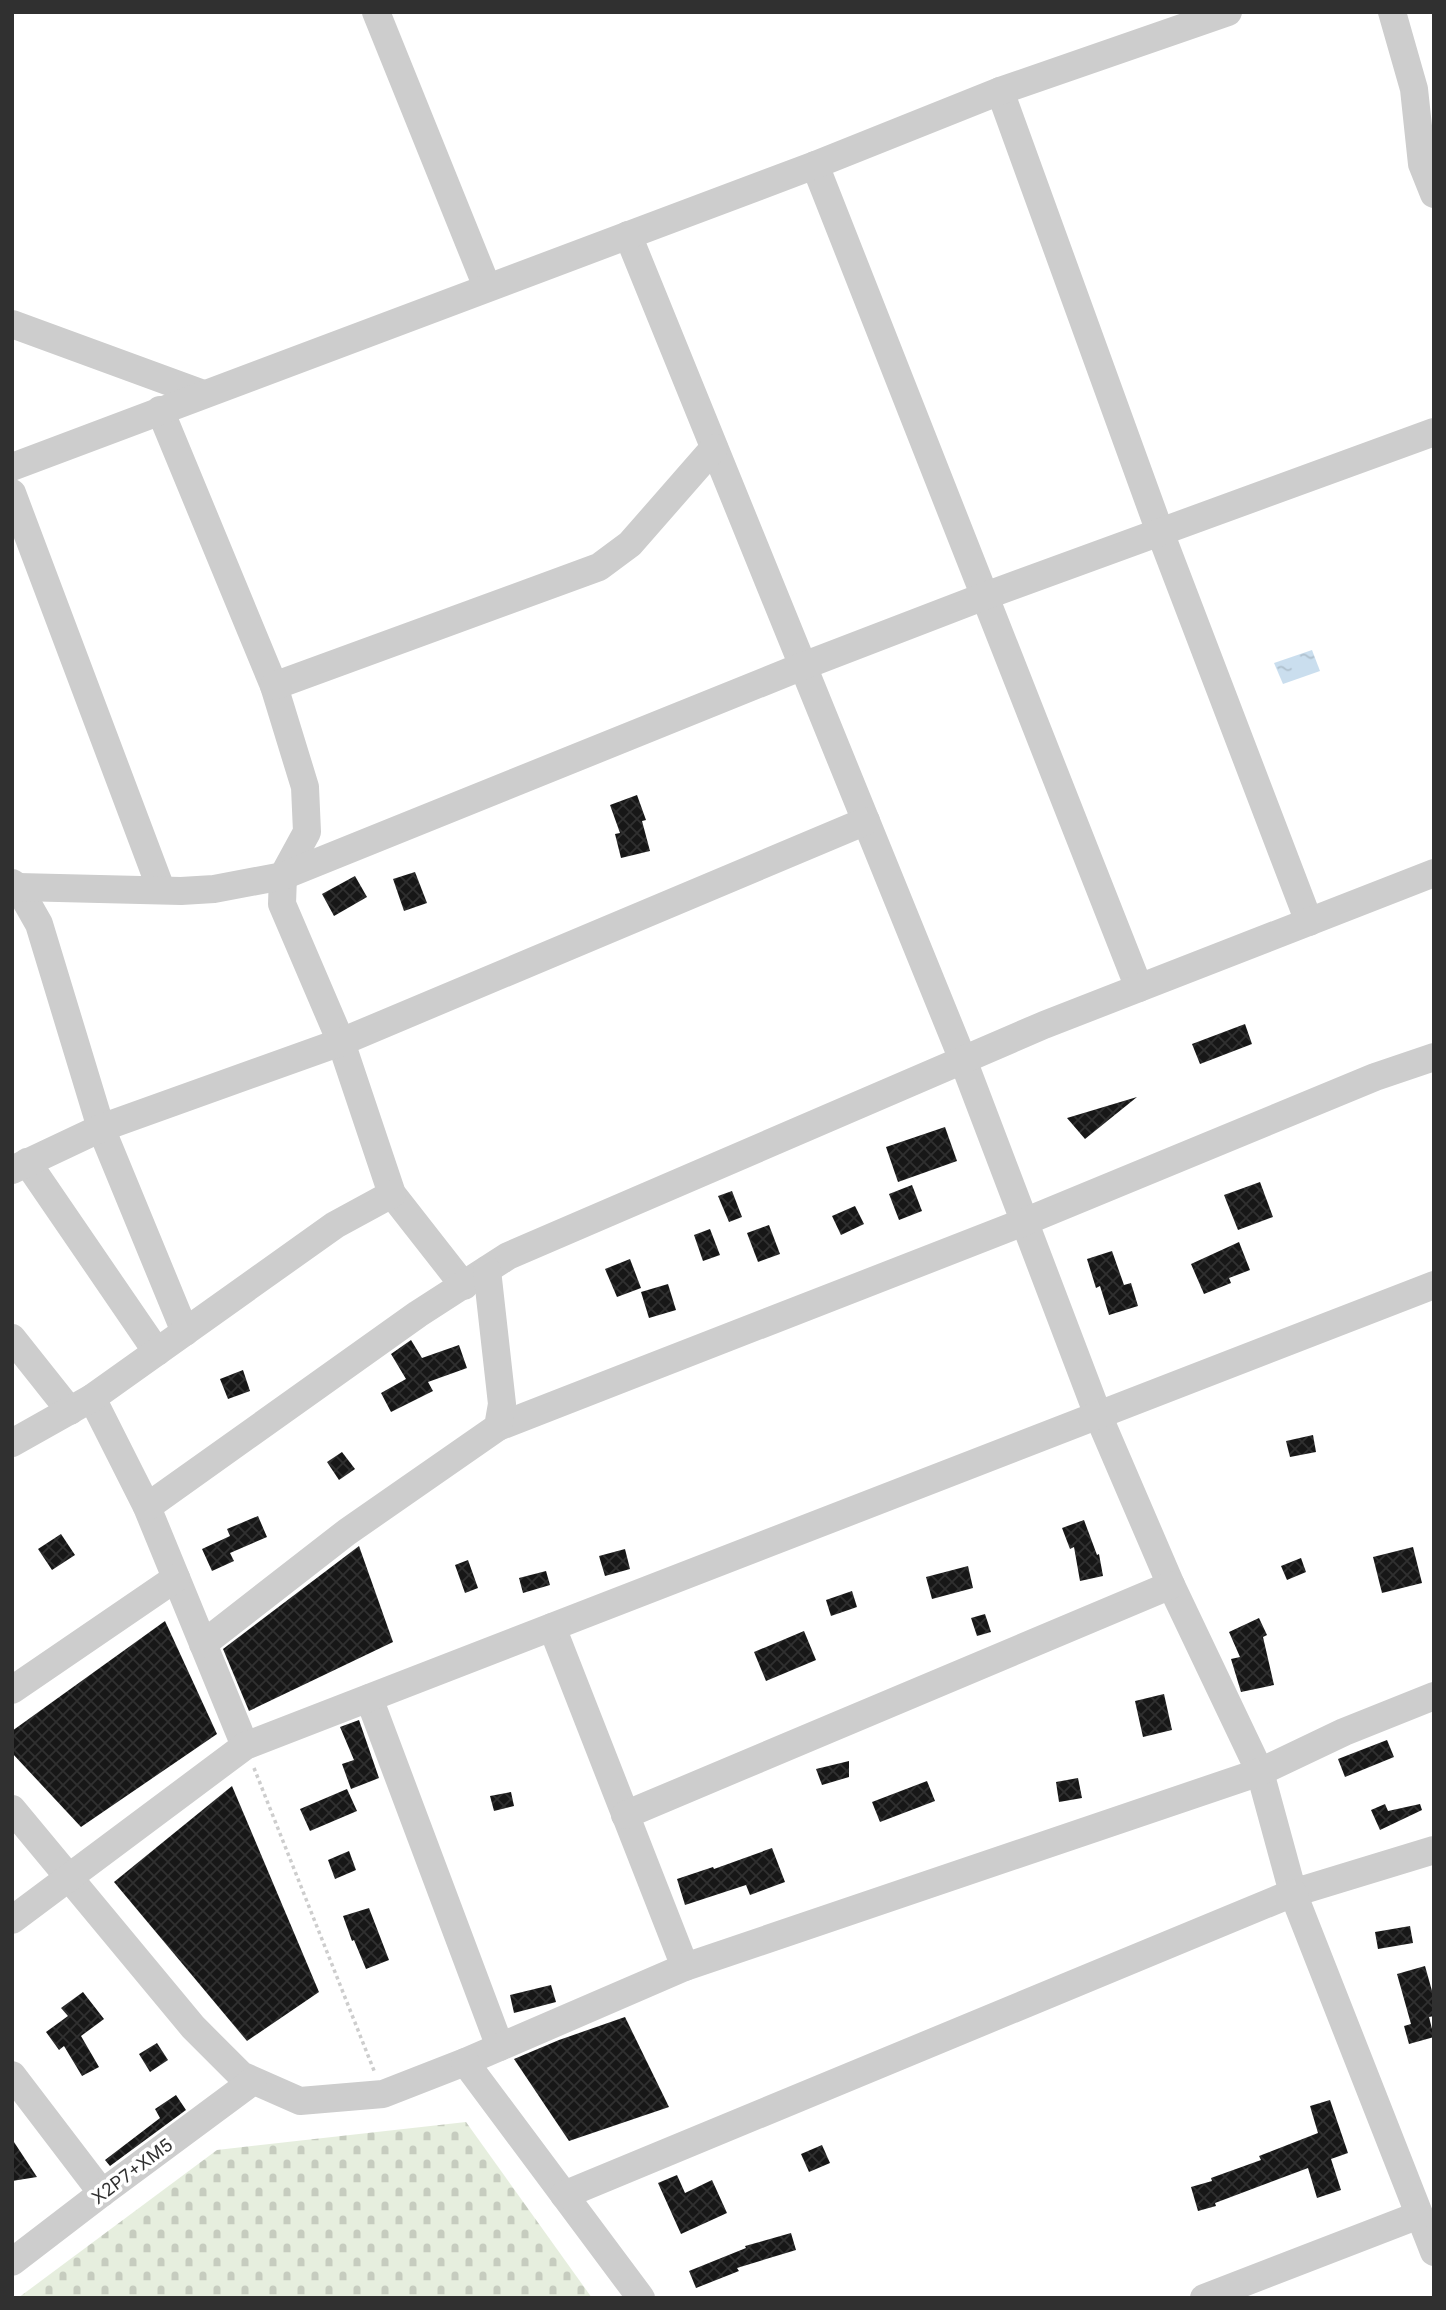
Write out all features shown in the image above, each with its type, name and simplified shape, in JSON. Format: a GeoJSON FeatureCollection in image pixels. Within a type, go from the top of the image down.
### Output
{"type":"FeatureCollection","features":[{"type":"Feature","properties":{"kind":"street"},"geometry":{"type":"LineString","coordinates":[[376,12],[487,287]]}},
{"type":"Feature","properties":{"kind":"street"},"geometry":{"type":"LineString","coordinates":[[12,467],[815,164],[1000,91],[1228,12]]}},
{"type":"Feature","properties":{"kind":"street"},"geometry":{"type":"LineString","coordinates":[[1392,12],[1413,89],[1422,164],[1434,194]]}},
{"type":"Feature","properties":{"kind":"street"},"geometry":{"type":"LineString","coordinates":[[1000,91],[1160,532],[1309,922]]}},
{"type":"Feature","properties":{"kind":"street"},"geometry":{"type":"LineString","coordinates":[[815,164],[1139,988]]}},
{"type":"Feature","properties":{"kind":"street"},"geometry":{"type":"LineString","coordinates":[[628,235],[963,1060],[1098,1415],[1171,1586],[1259,1772],[1293,1893],[1434,2252]]}},
{"type":"Feature","properties":{"kind":"street"},"geometry":{"type":"LineString","coordinates":[[12,324],[203,394]]}},
{"type":"Feature","properties":{"kind":"street"},"geometry":{"type":"LineString","coordinates":[[160,410],[274,685],[305,787],[307,832],[283,876],[282,904],[341,1042],[392,1194],[464,1286]]}},
{"type":"Feature","properties":{"kind":"street"},"geometry":{"type":"LineString","coordinates":[[15,885],[214,889],[283,876],[803,666],[985,596],[1434,432]]}},
{"type":"Feature","properties":{"kind":"street"},"geometry":{"type":"LineString","coordinates":[[274,685],[599,568],[630,544],[715,448]]}},
{"type":"Feature","properties":{"kind":"street"},"geometry":{"type":"LineString","coordinates":[[12,493],[161,889]]}},
{"type":"Feature","properties":{"kind":"street"},"geometry":{"type":"LineString","coordinates":[[157,1352],[20,1166],[101,1128],[341,1042],[866,821]]}},
{"type":"Feature","properties":{"kind":"street"},"geometry":{"type":"LineString","coordinates":[[147,1507],[418,1314],[508,1255],[1044,1025],[1434,873]]}},
{"type":"Feature","properties":{"kind":"street"},"geometry":{"type":"LineString","coordinates":[[15,885],[38,924],[101,1128],[185,1332]]}},
{"type":"Feature","properties":{"kind":"street"},"geometry":{"type":"LineString","coordinates":[[203,1644],[347,1532],[498,1427],[1024,1222],[1375,1077],[1434,1057]]}},
{"type":"Feature","properties":{"kind":"street"},"geometry":{"type":"LineString","coordinates":[[12,1443],[81,1404],[335,1225],[392,1194]]}},
{"type":"Feature","properties":{"kind":"street"},"geometry":{"type":"LineString","coordinates":[[487,1270],[502,1404],[498,1427]]}},
{"type":"Feature","properties":{"kind":"street"},"geometry":{"type":"LineString","coordinates":[[12,1920],[245,1746],[1434,1285]]}},
{"type":"Feature","properties":{"kind":"street"},"geometry":{"type":"LineString","coordinates":[[12,1338],[81,1404],[147,1507],[245,1746]]}},
{"type":"Feature","properties":{"kind":"street"},"geometry":{"type":"LineString","coordinates":[[12,1690],[176,1578]]}},
{"type":"Feature","properties":{"kind":"street"},"geometry":{"type":"LineString","coordinates":[[625,1815],[1171,1586]]}},
{"type":"Feature","properties":{"kind":"street"},"geometry":{"type":"LineString","coordinates":[[552,1627],[685,1967]]}},
{"type":"Feature","properties":{"kind":"street"},"geometry":{"type":"LineString","coordinates":[[12,1809],[193,2027],[242,2076],[300,2101],[383,2094],[465,2062],[685,1967],[1259,1772],[1344,1732],[1434,1696]]}},
{"type":"Feature","properties":{"kind":"street"},"geometry":{"type":"LineString","coordinates":[[369,1698],[500,2047]]}},
{"type":"Feature","properties":{"kind":"street"},"geometry":{"type":"LineString","coordinates":[[564,2195],[1293,1893],[1434,1850]]}},
{"type":"Feature","properties":{"kind":"street"},"geometry":{"type":"LineString","coordinates":[[465,2062],[641,2298]]}},
{"type":"Feature","properties":{"kind":"street"},"geometry":{"type":"LineString","coordinates":[[12,2076],[102,2193]]}},
{"type":"Feature","properties":{"kind":"street","name":"X2P7+XM5"},"geometry":{"type":"LineString","coordinates":[[12,2262],[254,2081]]}},
{"type":"Feature","properties":{"kind":"street"},"geometry":{"type":"LineString","coordinates":[[1204,2298],[1419,2215]]}},
{"type":"Feature","properties":{"kind":"path"},"geometry":{"type":"LineString","coordinates":[[245,1746],[383,2094]]}},
{"type":"Feature","properties":{"kind":"green space"},"geometry":{"type":"Polygon","coordinates":[[[466,2122],[592,2298],[18,2298],[217,2150],[466,2122]]]}},
{"type":"Feature","properties":{"kind":"water"},"geometry":{"type":"Polygon","coordinates":[[[1312,650],[1320,671],[1283,684],[1274,663],[1312,650]]]}},
{"type":"Feature","properties":{"kind":"building"},"geometry":{"type":"Polygon","coordinates":[[[637,795],[646,820],[642,821],[650,851],[621,858],[615,834],[620,833],[610,805],[637,795]]]}},
{"type":"Feature","properties":{"kind":"building"},"geometry":{"type":"Polygon","coordinates":[[[415,872],[427,903],[404,911],[393,879],[415,872]]]}},
{"type":"Feature","properties":{"kind":"building"},"geometry":{"type":"Polygon","coordinates":[[[355,876],[367,897],[334,916],[322,894],[355,876]]]}},
{"type":"Feature","properties":{"kind":"building"},"geometry":{"type":"Polygon","coordinates":[[[1245,1024],[1252,1044],[1200,1064],[1192,1044],[1245,1024]]]}},
{"type":"Feature","properties":{"kind":"building"},"geometry":{"type":"Polygon","coordinates":[[[1137,1097],[1085,1139],[1067,1118],[1137,1097]]]}},
{"type":"Feature","properties":{"kind":"building"},"geometry":{"type":"Polygon","coordinates":[[[945,1127],[957,1161],[898,1182],[886,1147],[945,1127]]]}},
{"type":"Feature","properties":{"kind":"building"},"geometry":{"type":"Polygon","coordinates":[[[1260,1182],[1273,1217],[1238,1230],[1224,1195],[1260,1182]]]}},
{"type":"Feature","properties":{"kind":"building"},"geometry":{"type":"Polygon","coordinates":[[[912,1185],[922,1211],[899,1220],[889,1194],[912,1185]]]}},
{"type":"Feature","properties":{"kind":"building"},"geometry":{"type":"Polygon","coordinates":[[[732,1191],[742,1217],[729,1222],[718,1196],[732,1191]]]}},
{"type":"Feature","properties":{"kind":"building"},"geometry":{"type":"Polygon","coordinates":[[[855,1206],[864,1224],[841,1235],[832,1216],[855,1206]]]}},
{"type":"Feature","properties":{"kind":"building"},"geometry":{"type":"Polygon","coordinates":[[[769,1225],[780,1254],[758,1262],[747,1233],[769,1225]]]}},
{"type":"Feature","properties":{"kind":"building"},"geometry":{"type":"Polygon","coordinates":[[[710,1229],[720,1255],[703,1261],[694,1235],[710,1229]]]}},
{"type":"Feature","properties":{"kind":"building"},"geometry":{"type":"Polygon","coordinates":[[[1239,1242],[1250,1270],[1229,1278],[1231,1283],[1204,1294],[1191,1264],[1239,1242]]]}},
{"type":"Feature","properties":{"kind":"building"},"geometry":{"type":"Polygon","coordinates":[[[1112,1251],[1124,1285],[1131,1283],[1138,1306],[1109,1315],[1100,1286],[1096,1288],[1087,1259],[1112,1251]]]}},
{"type":"Feature","properties":{"kind":"building"},"geometry":{"type":"Polygon","coordinates":[[[630,1259],[641,1288],[617,1297],[605,1269],[630,1259]]]}},
{"type":"Feature","properties":{"kind":"building"},"geometry":{"type":"Polygon","coordinates":[[[668,1284],[676,1310],[649,1318],[641,1292],[668,1284]]]}},
{"type":"Feature","properties":{"kind":"building"},"geometry":{"type":"Polygon","coordinates":[[[411,1340],[422,1358],[459,1345],[467,1368],[428,1382],[433,1391],[391,1412],[381,1393],[406,1379],[391,1354],[411,1340]]]}},
{"type":"Feature","properties":{"kind":"building"},"geometry":{"type":"Polygon","coordinates":[[[243,1370],[250,1391],[228,1399],[220,1379],[243,1370]]]}},
{"type":"Feature","properties":{"kind":"building"},"geometry":{"type":"Polygon","coordinates":[[[1313,1435],[1316,1452],[1290,1457],[1286,1441],[1313,1435]]]}},
{"type":"Feature","properties":{"kind":"building"},"geometry":{"type":"Polygon","coordinates":[[[342,1452],[355,1469],[339,1480],[327,1462],[342,1452]]]}},
{"type":"Feature","properties":{"kind":"building"},"geometry":{"type":"Polygon","coordinates":[[[258,1516],[267,1537],[230,1553],[234,1561],[212,1571],[202,1549],[230,1536],[227,1529],[258,1516]]]}},
{"type":"Feature","properties":{"kind":"building"},"geometry":{"type":"Polygon","coordinates":[[[1084,1520],[1097,1555],[1099,1554],[1103,1576],[1080,1581],[1074,1547],[1070,1549],[1062,1528],[1084,1520]]]}},
{"type":"Feature","properties":{"kind":"building"},"geometry":{"type":"Polygon","coordinates":[[[61,1534],[75,1555],[52,1570],[38,1549],[61,1534]]]}},
{"type":"Feature","properties":{"kind":"building"},"geometry":{"type":"Polygon","coordinates":[[[359,1546],[393,1642],[249,1711],[223,1649],[359,1546]]]}},
{"type":"Feature","properties":{"kind":"building"},"geometry":{"type":"Polygon","coordinates":[[[1413,1547],[1422,1583],[1382,1593],[1373,1557],[1413,1547]]]}},
{"type":"Feature","properties":{"kind":"building"},"geometry":{"type":"Polygon","coordinates":[[[625,1549],[630,1569],[605,1576],[599,1556],[625,1549]]]}},
{"type":"Feature","properties":{"kind":"building"},"geometry":{"type":"Polygon","coordinates":[[[1301,1558],[1306,1572],[1287,1580],[1281,1566],[1301,1558]]]}},
{"type":"Feature","properties":{"kind":"building"},"geometry":{"type":"Polygon","coordinates":[[[468,1560],[478,1588],[465,1593],[455,1565],[468,1560]]]}},
{"type":"Feature","properties":{"kind":"building"},"geometry":{"type":"Polygon","coordinates":[[[968,1566],[973,1588],[932,1599],[926,1577],[968,1566]]]}},
{"type":"Feature","properties":{"kind":"building"},"geometry":{"type":"Polygon","coordinates":[[[546,1571],[550,1585],[523,1593],[519,1578],[546,1571]]]}},
{"type":"Feature","properties":{"kind":"building"},"geometry":{"type":"Polygon","coordinates":[[[852,1591],[857,1607],[831,1616],[826,1600],[852,1591]]]}},
{"type":"Feature","properties":{"kind":"building"},"geometry":{"type":"Polygon","coordinates":[[[985,1614],[991,1632],[977,1636],[971,1618],[985,1614]]]}},
{"type":"Feature","properties":{"kind":"building"},"geometry":{"type":"Polygon","coordinates":[[[1259,1618],[1267,1635],[1263,1637],[1274,1685],[1241,1692],[1231,1659],[1240,1657],[1229,1632],[1259,1618]]]}},
{"type":"Feature","properties":{"kind":"building"},"geometry":{"type":"Polygon","coordinates":[[[165,1621],[217,1734],[81,1827],[12,1753],[12,1731],[165,1621]]]}},
{"type":"Feature","properties":{"kind":"building"},"geometry":{"type":"Polygon","coordinates":[[[804,1631],[816,1660],[766,1681],[754,1652],[804,1631]]]}},
{"type":"Feature","properties":{"kind":"building"},"geometry":{"type":"Polygon","coordinates":[[[1164,1694],[1172,1730],[1143,1737],[1135,1701],[1164,1694]]]}},
{"type":"Feature","properties":{"kind":"building"},"geometry":{"type":"Polygon","coordinates":[[[359,1720],[379,1778],[351,1789],[342,1764],[354,1760],[340,1727],[359,1720]]]}},
{"type":"Feature","properties":{"kind":"building"},"geometry":{"type":"Polygon","coordinates":[[[1387,1740],[1394,1757],[1345,1777],[1338,1759],[1387,1740]]]}},
{"type":"Feature","properties":{"kind":"building"},"geometry":{"type":"Polygon","coordinates":[[[849,1761],[849,1777],[822,1785],[816,1769],[849,1761]]]}},
{"type":"Feature","properties":{"kind":"building"},"geometry":{"type":"Polygon","coordinates":[[[1078,1778],[1082,1798],[1059,1802],[1056,1782],[1078,1778]]]}},
{"type":"Feature","properties":{"kind":"building"},"geometry":{"type":"Polygon","coordinates":[[[927,1781],[935,1801],[880,1822],[872,1802],[927,1781]]]}},
{"type":"Feature","properties":{"kind":"building"},"geometry":{"type":"Polygon","coordinates":[[[232,1786],[319,1992],[247,2041],[114,1882],[232,1786]]]}},
{"type":"Feature","properties":{"kind":"building"},"geometry":{"type":"Polygon","coordinates":[[[347,1789],[357,1811],[310,1831],[300,1809],[347,1789]]]}},
{"type":"Feature","properties":{"kind":"building"},"geometry":{"type":"Polygon","coordinates":[[[511,1792],[514,1806],[494,1811],[490,1796],[511,1792]]]}},
{"type":"Feature","properties":{"kind":"building"},"geometry":{"type":"Polygon","coordinates":[[[1385,1804],[1388,1811],[1420,1804],[1422,1810],[1380,1830],[1371,1810],[1385,1804]]]}},
{"type":"Feature","properties":{"kind":"building"},"geometry":{"type":"Polygon","coordinates":[[[772,1848],[785,1882],[750,1895],[746,1885],[685,1905],[677,1879],[772,1848]]]}},
{"type":"Feature","properties":{"kind":"building"},"geometry":{"type":"Polygon","coordinates":[[[349,1851],[356,1870],[335,1879],[328,1860],[349,1851]]]}},
{"type":"Feature","properties":{"kind":"building"},"geometry":{"type":"Polygon","coordinates":[[[369,1908],[389,1960],[366,1969],[343,1916],[369,1908]]]}},
{"type":"Feature","properties":{"kind":"building"},"geometry":{"type":"Polygon","coordinates":[[[1410,1926],[1413,1943],[1378,1949],[1375,1932],[1410,1926]]]}},
{"type":"Feature","properties":{"kind":"building"},"geometry":{"type":"Polygon","coordinates":[[[1425,1966],[1434,1998],[1434,2016],[1429,2017],[1434,2037],[1409,2044],[1404,2026],[1411,2024],[1397,1974],[1425,1966]]]}},
{"type":"Feature","properties":{"kind":"building"},"geometry":{"type":"Polygon","coordinates":[[[551,1985],[556,2002],[514,2013],[510,1995],[551,1985]]]}},
{"type":"Feature","properties":{"kind":"building"},"geometry":{"type":"Polygon","coordinates":[[[83,1992],[104,2019],[81,2036],[99,2067],[82,2076],[64,2046],[59,2050],[46,2032],[68,2016],[61,2008],[83,1992]]]}},
{"type":"Feature","properties":{"kind":"building"},"geometry":{"type":"Polygon","coordinates":[[[625,2017],[669,2107],[569,2141],[514,2059],[625,2017]]]}},
{"type":"Feature","properties":{"kind":"building"},"geometry":{"type":"Polygon","coordinates":[[[157,2043],[168,2060],[150,2072],[139,2054],[157,2043]]]}},
{"type":"Feature","properties":{"kind":"building"},"geometry":{"type":"Polygon","coordinates":[[[176,2095],[186,2110],[110,2166],[105,2160],[160,2118],[155,2109],[176,2095]]]}},
{"type":"Feature","properties":{"kind":"building"},"geometry":{"type":"Polygon","coordinates":[[[1330,2100],[1348,2153],[1331,2159],[1341,2190],[1317,2198],[1308,2168],[1198,2211],[1191,2187],[1212,2181],[1211,2178],[1261,2160],[1259,2156],[1318,2133],[1310,2106],[1330,2100]]]}},
{"type":"Feature","properties":{"kind":"building"},"geometry":{"type":"Polygon","coordinates":[[[12,2139],[37,2177],[12,2181],[12,2139]]]}},
{"type":"Feature","properties":{"kind":"building"},"geometry":{"type":"Polygon","coordinates":[[[822,2145],[830,2163],[809,2172],[801,2154],[822,2145]]]}},
{"type":"Feature","properties":{"kind":"building"},"geometry":{"type":"Polygon","coordinates":[[[677,2175],[685,2193],[712,2180],[727,2213],[681,2234],[658,2183],[677,2175]]]}},
{"type":"Feature","properties":{"kind":"building"},"geometry":{"type":"Polygon","coordinates":[[[791,2233],[796,2250],[737,2268],[739,2271],[696,2288],[689,2271],[746,2248],[745,2246],[791,2233]]]}}]}
